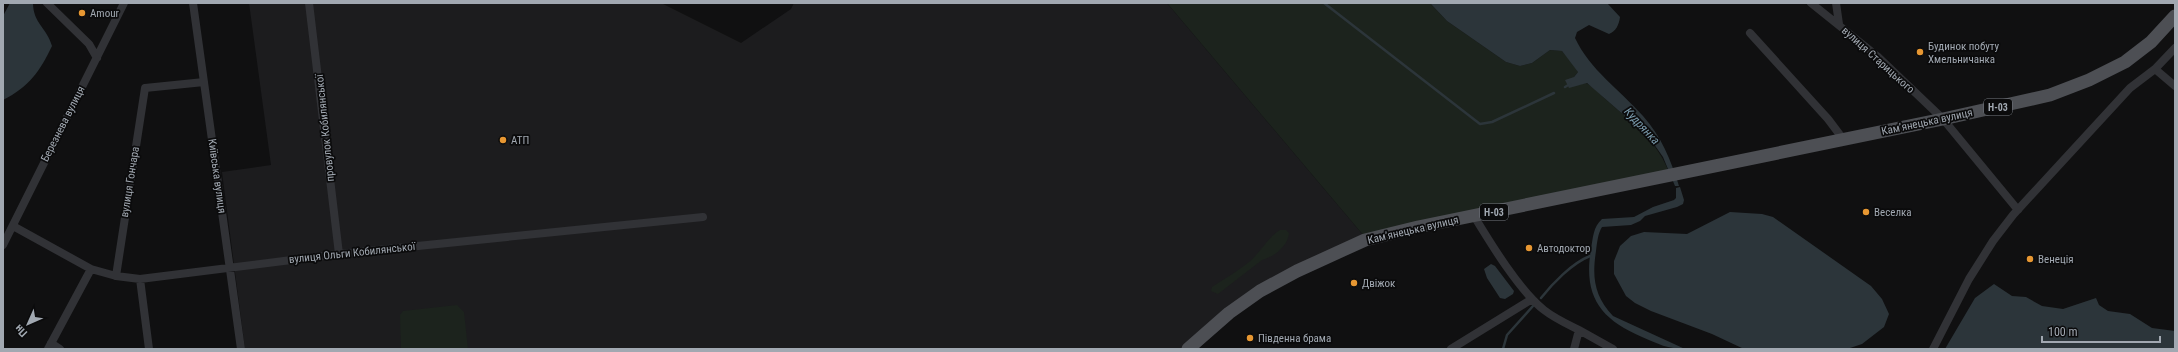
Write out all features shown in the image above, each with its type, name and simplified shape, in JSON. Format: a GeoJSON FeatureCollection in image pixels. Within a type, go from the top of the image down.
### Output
{"type":"FeatureCollection","features":[{"type":"Feature","properties":{"kind":"main road","name":"Камʼянецька вулиця"},"geometry":{"type":"LineString","coordinates":[[1191,348],[1229,313],[1260,291],[1319,260],[1365,240],[1418,227],[1942,119],[2050,95],[2090,80],[2124,62],[2150,42],[2175,16]]}},
{"type":"Feature","properties":{"kind":"street"},"geometry":{"type":"LineString","coordinates":[[47,3],[89,44],[97,58]]}},
{"type":"Feature","properties":{"kind":"street","name":"Березнева вулиця"},"geometry":{"type":"LineString","coordinates":[[3,245],[52,144],[124,3]]}},
{"type":"Feature","properties":{"kind":"street","name":"Київська вулиця"},"geometry":{"type":"LineString","coordinates":[[193,3],[241,349]]}},
{"type":"Feature","properties":{"kind":"street","name":"провулок Кобилянської"},"geometry":{"type":"LineString","coordinates":[[309,3],[340,254]]}},
{"type":"Feature","properties":{"kind":"street","name":"вулиця Старицького"},"geometry":{"type":"LineString","coordinates":[[1811,3],[1877,56],[1942,119],[2018,210]]}},
{"type":"Feature","properties":{"kind":"street"},"geometry":{"type":"LineString","coordinates":[[1836,3],[1839,24]]}},
{"type":"Feature","properties":{"kind":"street"},"geometry":{"type":"LineString","coordinates":[[1750,33],[1828,119],[1843,139]]}},
{"type":"Feature","properties":{"kind":"street"},"geometry":{"type":"LineString","coordinates":[[1933,349],[1969,279],[1993,241],[2018,210],[2130,88],[2155,69],[2175,48]]}},
{"type":"Feature","properties":{"kind":"street"},"geometry":{"type":"LineString","coordinates":[[2155,69],[2175,86]]}},
{"type":"Feature","properties":{"kind":"street","name":"вулиця Гончара"},"geometry":{"type":"LineString","coordinates":[[116,276],[145,88],[204,82]]}},
{"type":"Feature","properties":{"kind":"street"},"geometry":{"type":"LineString","coordinates":[[1474,216],[1494,249],[1532,299],[1544,311],[1613,349]]}},
{"type":"Feature","properties":{"kind":"street","name":"вулиця Ольги Кобилянської"},"geometry":{"type":"LineString","coordinates":[[13,226],[91,269],[116,276],[140,278],[340,254],[703,217]]}},
{"type":"Feature","properties":{"kind":"street"},"geometry":{"type":"LineString","coordinates":[[60,349],[49,346],[91,269]]}},
{"type":"Feature","properties":{"kind":"street"},"geometry":{"type":"LineString","coordinates":[[140,278],[149,349]]}},
{"type":"Feature","properties":{"kind":"street"},"geometry":{"type":"LineString","coordinates":[[1451,349],[1532,299]]}},
{"type":"Feature","properties":{"kind":"street"},"geometry":{"type":"LineString","coordinates":[[1574,349],[1579,330]]}},
{"type":"Feature","properties":{"kind":"shaded area"},"geometry":{"type":"Polygon","coordinates":[[[249,3],[661,3],[741,43],[791,9],[794,3],[1167,3],[1364,236],[1300,265],[1183,349],[245,349],[222,172],[271,165],[249,3]]]}},
{"type":"Feature","properties":{"kind":"shaded area"},"geometry":{"type":"Polygon","coordinates":[[[1167,3],[1430,3],[1447,21],[1506,62],[1520,66],[1532,63],[1550,50],[1562,51],[1577,69],[1578,72],[1574,77],[1578,85],[1586,83],[1593,87],[1636,126],[1655,146],[1663,158],[1669,172],[1364,236],[1167,3]]]}},
{"type":"Feature","properties":{"kind":"shaded area"},"geometry":{"type":"Polygon","coordinates":[[[1280,230],[1286,230],[1289,233],[1286,242],[1276,254],[1262,260],[1218,294],[1211,291],[1212,287],[1249,262],[1271,237],[1280,230]]]}},
{"type":"Feature","properties":{"kind":"shaded area"},"geometry":{"type":"Polygon","coordinates":[[[457,305],[464,312],[468,349],[401,349],[400,315],[403,311],[457,305]]]}},
{"type":"Feature","properties":{"kind":"water"},"geometry":{"type":"Polygon","coordinates":[[[10,3],[33,3],[35,16],[47,34],[52,46],[33,78],[20,90],[3,100],[3,16],[10,3]]]}},
{"type":"Feature","properties":{"kind":"water","name":"Кудрянка"},"geometry":{"type":"Polygon","coordinates":[[[1430,3],[1607,3],[1620,17],[1618,25],[1615,29],[1609,34],[1589,25],[1577,32],[1575,38],[1581,49],[1597,70],[1634,106],[1655,132],[1673,167],[1679,186],[1675,186],[1663,157],[1649,137],[1587,83],[1569,88],[1565,80],[1574,77],[1578,72],[1562,51],[1550,50],[1532,63],[1520,66],[1506,62],[1447,21],[1430,3]]]}},
{"type":"Feature","properties":{"kind":"water"},"geometry":{"type":"Polygon","coordinates":[[[1680,187],[1684,200],[1683,204],[1645,216],[1640,221],[1631,225],[1602,227],[1597,241],[1594,269],[1598,294],[1613,316],[1685,349],[1668,347],[1642,337],[1627,330],[1605,314],[1593,293],[1589,266],[1594,233],[1602,219],[1634,217],[1653,207],[1674,200],[1676,198],[1676,188],[1680,187]]]}},
{"type":"Feature","properties":{"kind":"water"},"geometry":{"type":"Polygon","coordinates":[[[1730,212],[1762,214],[1773,217],[1871,286],[1882,299],[1889,314],[1884,327],[1862,344],[1847,349],[1744,349],[1712,334],[1651,311],[1635,303],[1626,296],[1614,274],[1614,261],[1620,246],[1631,236],[1644,232],[1687,234],[1730,212]]]}},
{"type":"Feature","properties":{"kind":"water"},"geometry":{"type":"Polygon","coordinates":[[[1491,264],[1495,266],[1514,291],[1513,294],[1505,299],[1500,298],[1487,278],[1484,269],[1491,264]]]}},
{"type":"Feature","properties":{"kind":"water"},"geometry":{"type":"Polygon","coordinates":[[[1994,284],[2012,296],[2026,297],[2042,306],[2063,309],[2096,298],[2099,305],[2108,311],[2130,314],[2152,328],[2175,331],[2175,349],[1945,349],[1975,298],[1994,284]]]}},
{"type":"Feature","properties":{"kind":"waterway"},"geometry":{"type":"LineString","coordinates":[[1324,3],[1480,124],[1492,122],[1554,93]]}},
{"type":"Feature","properties":{"kind":"waterway"},"geometry":{"type":"LineString","coordinates":[[1565,87],[1570,84]]}},
{"type":"Feature","properties":{"kind":"waterway"},"geometry":{"type":"LineString","coordinates":[[1541,298],[1569,269],[1590,256]]}},
{"type":"Feature","properties":{"kind":"waterway"},"geometry":{"type":"LineString","coordinates":[[1503,349],[1507,335],[1533,306]]}},
{"type":"Feature","properties":{"kind":"place","name":"Amour"},"geometry":{"type":"Point","coordinates":[82,13]}},
{"type":"Feature","properties":{"kind":"place","name":"Будинок побуту Хмельничанка"},"geometry":{"type":"Point","coordinates":[1920,52]}},
{"type":"Feature","properties":{"kind":"place","name":"АТП"},"geometry":{"type":"Point","coordinates":[503,140]}},
{"type":"Feature","properties":{"kind":"place","name":"Веселка"},"geometry":{"type":"Point","coordinates":[1866,212]}},
{"type":"Feature","properties":{"kind":"place","name":"Автодоктор"},"geometry":{"type":"Point","coordinates":[1529,248]}},
{"type":"Feature","properties":{"kind":"place","name":"Венеція"},"geometry":{"type":"Point","coordinates":[2030,259]}},
{"type":"Feature","properties":{"kind":"place","name":"Двіжок"},"geometry":{"type":"Point","coordinates":[1354,283]}},
{"type":"Feature","properties":{"kind":"place","name":"Південна брама"},"geometry":{"type":"Point","coordinates":[1250,338]}}]}
